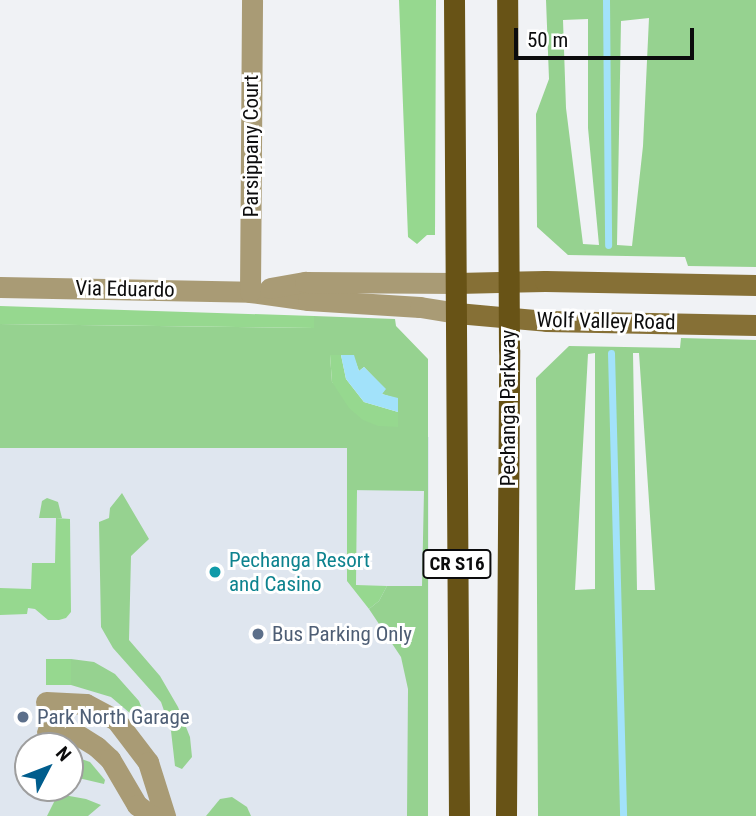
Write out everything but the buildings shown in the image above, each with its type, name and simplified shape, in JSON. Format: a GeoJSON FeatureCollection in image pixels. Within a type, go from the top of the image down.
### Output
{"type":"FeatureCollection","features":[{"type":"Feature","properties":{"kind":"main road","name":"CR S16"},"geometry":{"type":"LineString","coordinates":[[454,0],[459,816]]}},
{"type":"Feature","properties":{"kind":"main road","name":"Pechanga Parkway"},"geometry":{"type":"LineString","coordinates":[[506,816],[507,0]]}},
{"type":"Feature","properties":{"kind":"main road","name":"Wolf Valley Road"},"geometry":{"type":"LineString","coordinates":[[457,283],[756,285]]}},
{"type":"Feature","properties":{"kind":"main road","name":"Wolf Valley Road"},"geometry":{"type":"LineString","coordinates":[[457,313],[508,318],[756,325]]}},
{"type":"Feature","properties":{"kind":"street","name":"Parsippany Court"},"geometry":{"type":"LineString","coordinates":[[250,292],[252,0]]}},
{"type":"Feature","properties":{"kind":"street","name":"Via Eduardo"},"geometry":{"type":"LineString","coordinates":[[250,292],[305,282],[457,283]]}},
{"type":"Feature","properties":{"kind":"street","name":"Via Eduardo"},"geometry":{"type":"LineString","coordinates":[[0,287],[250,292],[308,300],[420,307],[457,313]]}},
{"type":"Feature","properties":{"kind":"street"},"geometry":{"type":"LineString","coordinates":[[47,702],[86,705],[116,720],[148,762],[165,816]]}},
{"type":"Feature","properties":{"kind":"street"},"geometry":{"type":"LineString","coordinates":[[84,739],[110,760],[136,804],[152,816]]}},
{"type":"Feature","properties":{"kind":"shaded area","name":"Pechanga Resort and Casino"},"geometry":{"type":"Polygon","coordinates":[[[429,437],[428,816],[0,816],[0,439],[429,437]]]}},
{"type":"Feature","properties":{"kind":"green space"},"geometry":{"type":"Polygon","coordinates":[[[399,0],[436,0],[435,235],[427,235],[417,244],[408,237],[399,0]]]}},
{"type":"Feature","properties":{"kind":"green space"},"geometry":{"type":"Polygon","coordinates":[[[546,0],[756,0],[756,267],[688,266],[685,257],[568,255],[537,227],[536,114],[549,79],[546,0]],[[649,18],[621,21],[617,245],[632,246],[643,146],[649,18]],[[588,19],[563,20],[566,108],[583,244],[599,245],[588,128],[588,19]]]}},
{"type":"Feature","properties":{"kind":"green space"},"geometry":{"type":"Polygon","coordinates":[[[0,306],[314,316],[314,328],[0,324],[0,306]]]}},
{"type":"Feature","properties":{"kind":"green space"},"geometry":{"type":"Polygon","coordinates":[[[314,316],[395,319],[396,326],[428,359],[428,816],[407,816],[408,689],[401,657],[369,609],[379,601],[387,586],[422,586],[424,491],[347,490],[347,448],[0,448],[0,324],[314,328],[314,316]],[[330,355],[332,382],[398,427],[398,399],[382,394],[385,389],[364,367],[359,371],[353,355],[330,355]]]}},
{"type":"Feature","properties":{"kind":"green space"},"geometry":{"type":"Polygon","coordinates":[[[681,338],[756,340],[756,816],[538,816],[536,378],[569,346],[680,348],[681,338]],[[595,353],[588,354],[575,590],[595,589],[595,353]],[[633,353],[637,590],[655,590],[639,353],[633,353]]]}},
{"type":"Feature","properties":{"kind":"green space"},"geometry":{"type":"Polygon","coordinates":[[[330,355],[341,355],[346,379],[364,402],[398,412],[398,427],[378,426],[363,420],[349,408],[332,382],[330,355]]]}},
{"type":"Feature","properties":{"kind":"green space"},"geometry":{"type":"Polygon","coordinates":[[[347,490],[357,490],[356,585],[387,586],[379,601],[369,609],[347,581],[347,490]]]}},
{"type":"Feature","properties":{"kind":"green space"},"geometry":{"type":"Polygon","coordinates":[[[122,493],[149,539],[131,556],[129,640],[160,676],[178,707],[190,737],[192,757],[182,769],[175,766],[171,731],[161,702],[113,648],[101,627],[99,522],[109,518],[110,508],[122,493]]]}},
{"type":"Feature","properties":{"kind":"green space"},"geometry":{"type":"Polygon","coordinates":[[[47,498],[58,502],[62,518],[39,518],[42,501],[47,498]]]}},
{"type":"Feature","properties":{"kind":"green space"},"geometry":{"type":"Polygon","coordinates":[[[56,518],[70,519],[71,612],[66,618],[59,620],[48,620],[35,609],[28,608],[27,614],[0,615],[0,588],[31,589],[32,563],[55,563],[56,518]]]}},
{"type":"Feature","properties":{"kind":"green space"},"geometry":{"type":"Polygon","coordinates":[[[46,659],[71,659],[71,685],[46,685],[46,659]]]}},
{"type":"Feature","properties":{"kind":"green space"},"geometry":{"type":"Polygon","coordinates":[[[71,659],[94,662],[115,674],[139,701],[148,724],[144,725],[111,697],[71,685],[71,659]]]}},
{"type":"Feature","properties":{"kind":"green space"},"geometry":{"type":"Polygon","coordinates":[[[84,760],[90,762],[105,780],[104,784],[84,779],[84,760]]]}},
{"type":"Feature","properties":{"kind":"green space"},"geometry":{"type":"Polygon","coordinates":[[[232,797],[247,807],[251,816],[206,816],[220,799],[232,797]]]}},
{"type":"Feature","properties":{"kind":"green space"},"geometry":{"type":"Polygon","coordinates":[[[84,799],[101,805],[88,816],[47,816],[54,802],[84,802],[84,799]]]}},
{"type":"Feature","properties":{"kind":"water"},"geometry":{"type":"Polygon","coordinates":[[[341,355],[354,355],[359,371],[364,367],[386,389],[382,394],[398,398],[398,412],[364,402],[346,379],[341,355]]]}},
{"type":"Feature","properties":{"kind":"waterway"},"geometry":{"type":"LineString","coordinates":[[606,0],[608,245]]}},
{"type":"Feature","properties":{"kind":"waterway"},"geometry":{"type":"LineString","coordinates":[[611,353],[623,816]]}},
{"type":"Feature","properties":{"kind":"place","name":"Pechanga Resort and Casino"},"geometry":{"type":"Point","coordinates":[215,572]}},
{"type":"Feature","properties":{"kind":"place","name":"Bus Parking Only"},"geometry":{"type":"Point","coordinates":[258,634]}},
{"type":"Feature","properties":{"kind":"place","name":"Park North Garage"},"geometry":{"type":"Point","coordinates":[23,717]}}]}
